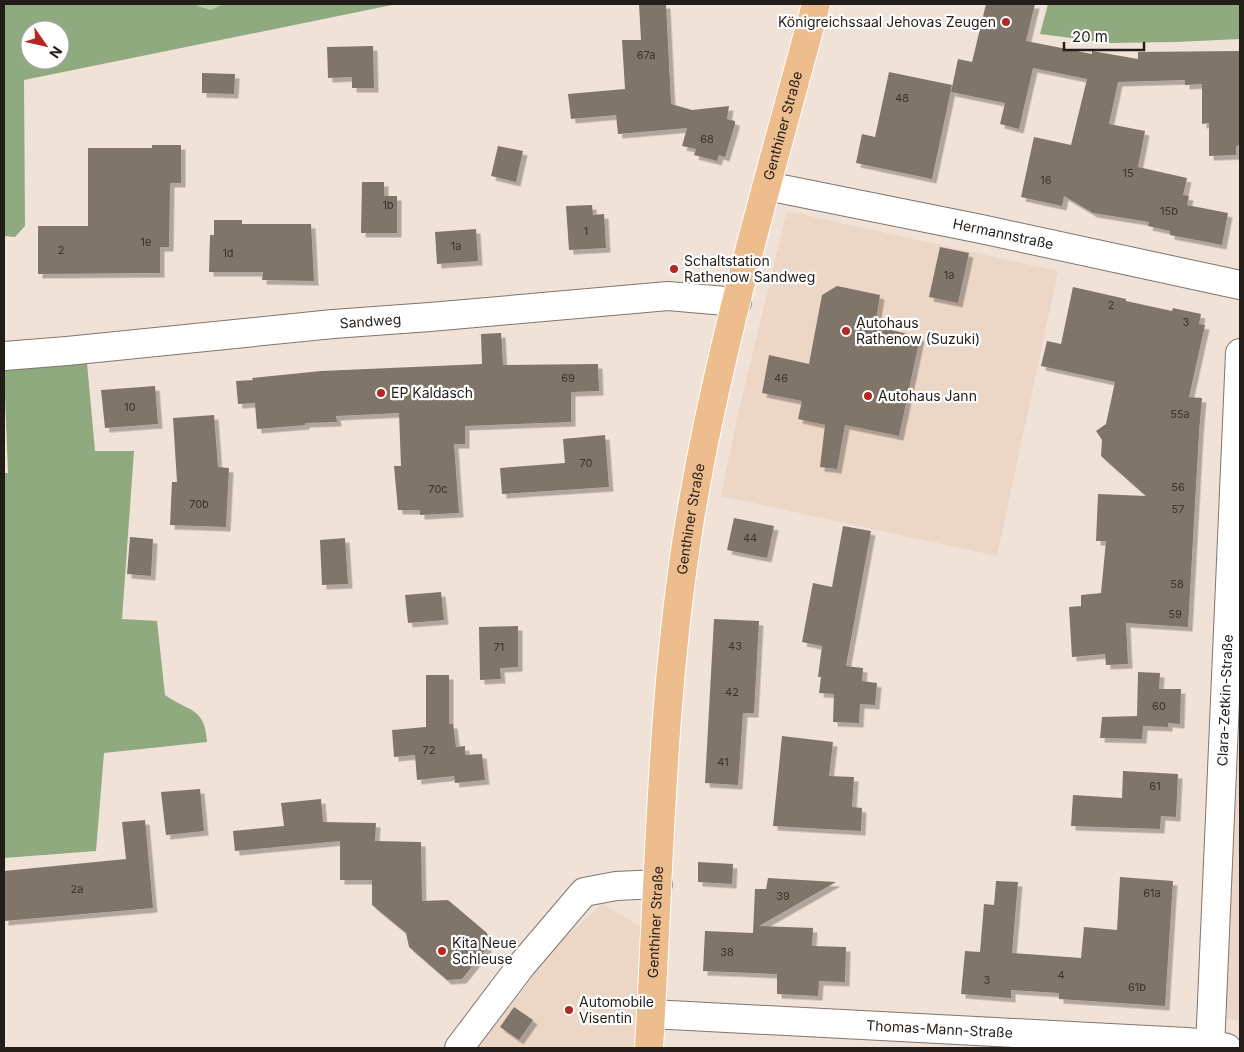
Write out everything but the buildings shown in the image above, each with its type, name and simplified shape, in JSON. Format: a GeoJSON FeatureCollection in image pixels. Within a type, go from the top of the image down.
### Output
{"type":"FeatureCollection","features":[{"type":"Feature","properties":{"kind":"main road","name":"Genthiner Straße"},"geometry":{"type":"LineString","coordinates":[[649,1048],[667,722],[675,631],[694,495],[712,402],[816,4]]}},
{"type":"Feature","properties":{"kind":"street","name":"Hermannstraße"},"geometry":{"type":"LineString","coordinates":[[767,186],[981,229],[1240,285]]}},
{"type":"Feature","properties":{"kind":"street","name":"Sandweg"},"geometry":{"type":"LineString","coordinates":[[4,356],[333,324],[668,296],[737,302]]}},
{"type":"Feature","properties":{"kind":"street","name":"Clara-Zetkin-Straße"},"geometry":{"type":"LineString","coordinates":[[1216,1047],[1233,658],[1240,353]]}},
{"type":"Feature","properties":{"kind":"street"},"geometry":{"type":"LineString","coordinates":[[459,1048],[521,966],[584,892],[616,886],[658,884]]}},
{"type":"Feature","properties":{"kind":"street","name":"Thomas-Mann-Straße"},"geometry":{"type":"LineString","coordinates":[[652,1014],[1186,1042],[1216,1047]]}},
{"type":"Feature","properties":{"kind":"shaded area"},"geometry":{"type":"Polygon","coordinates":[[[787,211],[1058,271],[997,556],[721,496],[737,418],[787,211]]]}},
{"type":"Feature","properties":{"kind":"shaded area"},"geometry":{"type":"Polygon","coordinates":[[[1235,743],[1240,743],[1240,1020],[1226,1019],[1235,743]]]}},
{"type":"Feature","properties":{"kind":"shaded area"},"geometry":{"type":"Polygon","coordinates":[[[602,904],[642,927],[636,1048],[478,1048],[553,949],[602,904]]]}},
{"type":"Feature","properties":{"kind":"green space"},"geometry":{"type":"Polygon","coordinates":[[[4,4],[196,4],[211,10],[223,4],[397,4],[24,80],[25,226],[15,237],[4,236],[4,4]]]}},
{"type":"Feature","properties":{"kind":"green space"},"geometry":{"type":"Polygon","coordinates":[[[196,4],[223,4],[211,10],[196,4]]]}},
{"type":"Feature","properties":{"kind":"green space"},"geometry":{"type":"Polygon","coordinates":[[[1048,4],[1240,4],[1240,39],[1111,43],[1040,34],[1048,4]]]}},
{"type":"Feature","properties":{"kind":"green space"},"geometry":{"type":"Polygon","coordinates":[[[87,363],[95,451],[134,451],[122,619],[157,621],[165,695],[199,716],[206,731],[207,742],[104,753],[96,851],[4,858],[4,473],[8,473],[4,369],[87,363]]]}},
{"type":"Feature","properties":{"kind":"place","name":"Königreichssaal Jehovas Zeugen"},"geometry":{"type":"Point","coordinates":[1006,22]}},
{"type":"Feature","properties":{"kind":"place","name":"Schaltstation Rathenow Sandweg"},"geometry":{"type":"Point","coordinates":[674,269]}},
{"type":"Feature","properties":{"kind":"place","name":"Autohaus Rathenow (Suzuki)"},"geometry":{"type":"Point","coordinates":[846,331]}},
{"type":"Feature","properties":{"kind":"place","name":"EP Kaldasch"},"geometry":{"type":"Point","coordinates":[381,393]}},
{"type":"Feature","properties":{"kind":"place","name":"Autohaus Jann"},"geometry":{"type":"Point","coordinates":[868,396]}},
{"type":"Feature","properties":{"kind":"place","name":"Kita Neue Schleuse"},"geometry":{"type":"Point","coordinates":[442,951]}},
{"type":"Feature","properties":{"kind":"place","name":"Automobile Visentin"},"geometry":{"type":"Point","coordinates":[569,1010]}}]}
